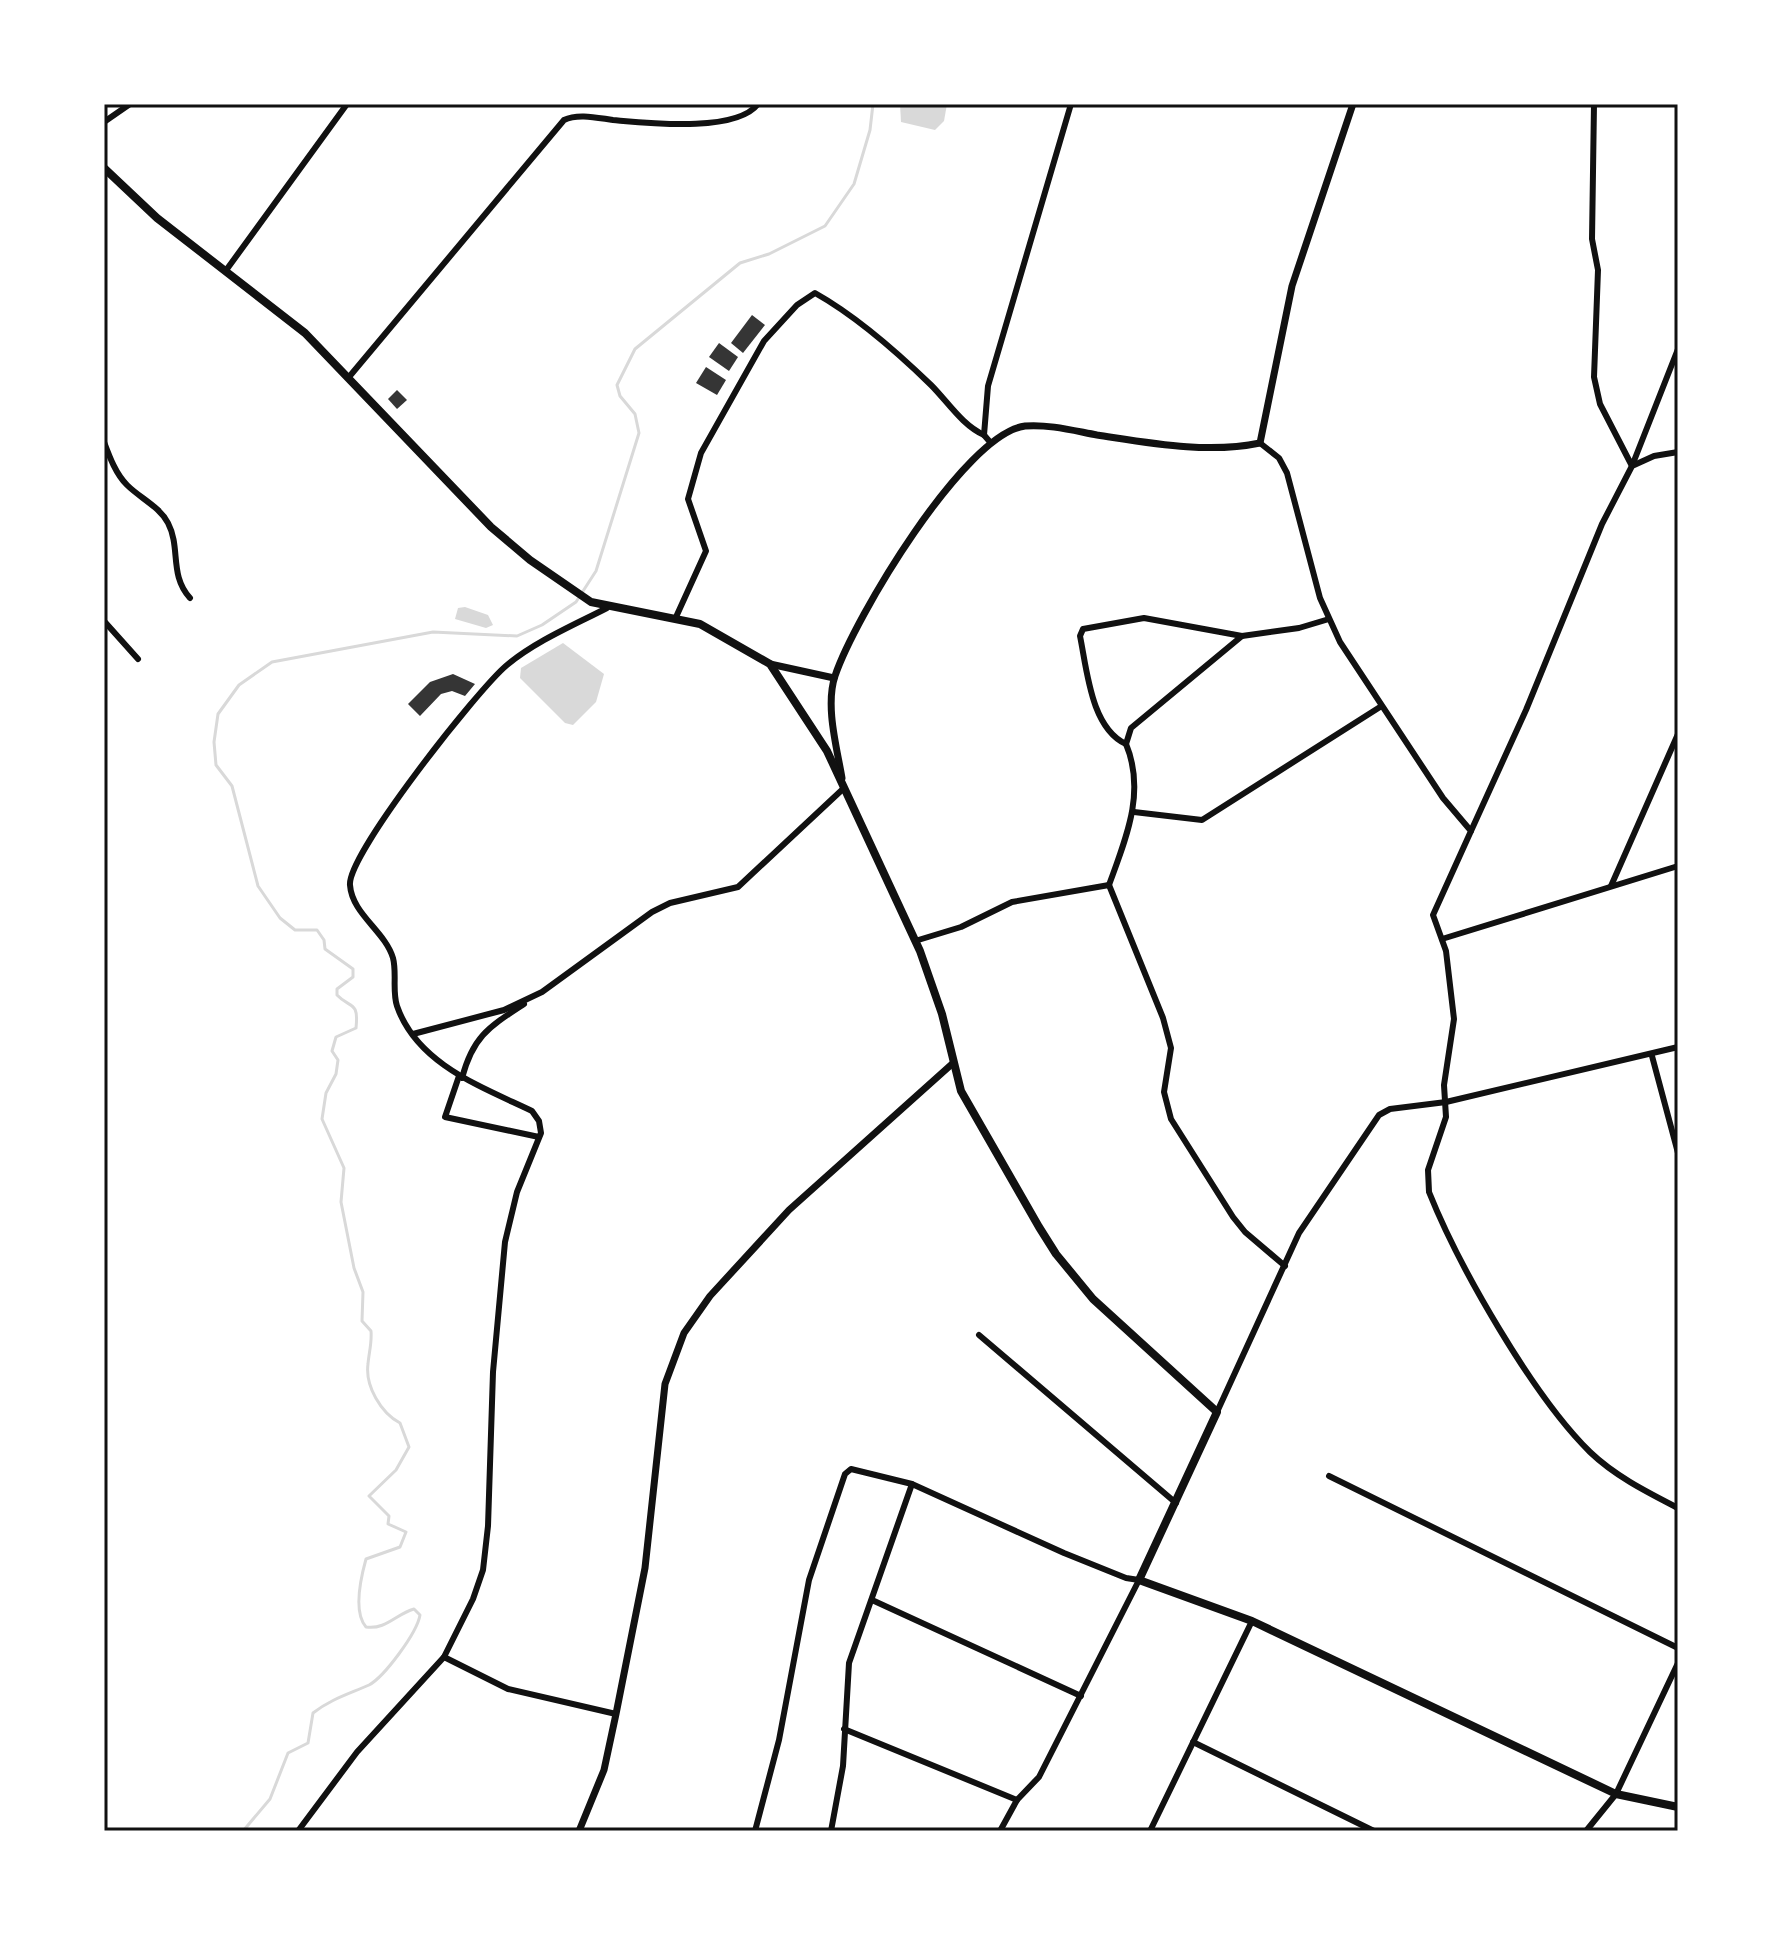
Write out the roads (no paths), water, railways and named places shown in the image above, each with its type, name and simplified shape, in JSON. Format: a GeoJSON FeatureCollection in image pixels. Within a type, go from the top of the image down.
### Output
{"type":"FeatureCollection","features":[{"type":"Feature","properties":{"kind":"main road"},"geometry":{"type":"LineString","coordinates":[[104,168],[157,218],[227,269],[305,333],[491,527],[569,588],[607,608],[676,617],[725,636],[770,664],[805,713],[844,788],[915,941],[939,1002],[952,1064],[967,1105],[1056,1254],[1093,1299],[1217,1412],[1139,1580],[1252,1621],[1616,1794],[1678,1807]]}},
{"type":"Feature","properties":{"kind":"street"},"geometry":{"type":"LineString","coordinates":[[104,122],[130,104]]}},
{"type":"Feature","properties":{"kind":"street"},"geometry":{"type":"LineString","coordinates":[[227,269],[347,104]]}},
{"type":"Feature","properties":{"kind":"street"},"geometry":{"type":"LineString","coordinates":[[349,377],[564,120],[577,116],[636,122],[728,121],[744,117],[758,104]]}},
{"type":"Feature","properties":{"kind":"street"},"geometry":{"type":"LineString","coordinates":[[987,438],[988,386],[1071,104]]}},
{"type":"Feature","properties":{"kind":"street"},"geometry":{"type":"LineString","coordinates":[[1260,443],[1292,286],[1353,104]]}},
{"type":"Feature","properties":{"kind":"street"},"geometry":{"type":"LineString","coordinates":[[1594,104],[1592,239],[1598,270],[1594,377],[1600,404],[1632,466]]}},
{"type":"Feature","properties":{"kind":"street"},"geometry":{"type":"LineString","coordinates":[[676,617],[706,551],[688,499],[701,453],[764,341],[797,305],[815,293],[889,348],[931,385],[971,429],[987,438]]}},
{"type":"Feature","properties":{"kind":"street"},"geometry":{"type":"LineString","coordinates":[[1678,349],[1632,466],[1602,524],[1532,696],[1433,915],[1450,969],[1454,1019],[1444,1085],[1446,1117],[1427,1181],[1434,1205],[1474,1282],[1531,1374],[1590,1452],[1641,1489],[1678,1508]]}},
{"type":"Feature","properties":{"kind":"street"},"geometry":{"type":"LineString","coordinates":[[539,1137],[445,1117],[472,1045],[482,1034],[652,912],[670,903],[738,887],[844,788],[832,711],[834,678],[888,572],[921,523],[987,438],[1025,426],[1208,448],[1260,443],[1279,458],[1287,473],[1329,619],[1380,707],[1443,798],[1471,831]]}},
{"type":"Feature","properties":{"kind":"street"},"geometry":{"type":"LineString","coordinates":[[104,442],[126,484],[166,518],[172,530],[178,579],[190,598]]}},
{"type":"Feature","properties":{"kind":"street"},"geometry":{"type":"LineString","coordinates":[[1632,466],[1654,456],[1678,452]]}},
{"type":"Feature","properties":{"kind":"street"},"geometry":{"type":"LineString","coordinates":[[298,1831],[357,1752],[444,1657],[473,1599],[483,1570],[488,1526],[493,1372],[505,1242],[517,1192],[539,1137],[539,1121],[532,1111],[461,1077],[413,1034],[396,1004],[392,954],[352,895],[349,883],[355,862],[457,720],[499,672],[527,650],[607,608]]}},
{"type":"Feature","properties":{"kind":"street"},"geometry":{"type":"LineString","coordinates":[[1285,1266],[1245,1232],[1171,1119],[1164,1092],[1171,1048],[1163,1018],[1109,885],[1134,812],[1133,762],[1126,744],[1107,731],[1091,688],[1080,636],[1083,629],[1144,618],[1242,636],[1299,628],[1329,619]]}},
{"type":"Feature","properties":{"kind":"street"},"geometry":{"type":"LineString","coordinates":[[104,621],[138,659]]}},
{"type":"Feature","properties":{"kind":"street"},"geometry":{"type":"LineString","coordinates":[[1126,744],[1131,728],[1242,636]]}},
{"type":"Feature","properties":{"kind":"street"},"geometry":{"type":"LineString","coordinates":[[770,664],[834,678]]}},
{"type":"Feature","properties":{"kind":"street"},"geometry":{"type":"LineString","coordinates":[[1134,812],[1202,820],[1380,707]]}},
{"type":"Feature","properties":{"kind":"street"},"geometry":{"type":"LineString","coordinates":[[1611,886],[1678,734]]}},
{"type":"Feature","properties":{"kind":"street"},"geometry":{"type":"LineString","coordinates":[[1442,939],[1678,866]]}},
{"type":"Feature","properties":{"kind":"street"},"geometry":{"type":"LineString","coordinates":[[915,941],[961,927],[1012,902],[1109,885]]}},
{"type":"Feature","properties":{"kind":"street"},"geometry":{"type":"LineString","coordinates":[[413,1034],[504,1010],[542,992]]}},
{"type":"Feature","properties":{"kind":"street"},"geometry":{"type":"LineString","coordinates":[[1217,1412],[1308,1219],[1379,1115],[1390,1109],[1446,1102],[1652,1056],[1678,1047]]}},
{"type":"Feature","properties":{"kind":"street"},"geometry":{"type":"LineString","coordinates":[[1652,1056],[1678,1153]]}},
{"type":"Feature","properties":{"kind":"street"},"geometry":{"type":"LineString","coordinates":[[579,1831],[604,1770],[616,1714],[645,1568],[665,1384],[684,1333],[710,1296],[778,1221],[952,1064]]}},
{"type":"Feature","properties":{"kind":"street"},"geometry":{"type":"LineString","coordinates":[[979,1335],[1176,1503]]}},
{"type":"Feature","properties":{"kind":"street"},"geometry":{"type":"LineString","coordinates":[[756,1828],[779,1740],[809,1580],[845,1474],[851,1469],[912,1484],[1064,1553],[1126,1578],[1139,1580],[1039,1777],[1017,1800],[1000,1831]]}},
{"type":"Feature","properties":{"kind":"street"},"geometry":{"type":"LineString","coordinates":[[1329,1476],[1678,1648]]}},
{"type":"Feature","properties":{"kind":"street"},"geometry":{"type":"LineString","coordinates":[[831,1831],[843,1766],[849,1663],[912,1484]]}},
{"type":"Feature","properties":{"kind":"street"},"geometry":{"type":"LineString","coordinates":[[872,1600],[1081,1696]]}},
{"type":"Feature","properties":{"kind":"street"},"geometry":{"type":"LineString","coordinates":[[1150,1831],[1252,1621]]}},
{"type":"Feature","properties":{"kind":"street"},"geometry":{"type":"LineString","coordinates":[[444,1657],[508,1689],[616,1714]]}},
{"type":"Feature","properties":{"kind":"street"},"geometry":{"type":"LineString","coordinates":[[1586,1831],[1616,1794],[1678,1663]]}},
{"type":"Feature","properties":{"kind":"street"},"geometry":{"type":"LineString","coordinates":[[844,1729],[1017,1800]]}},
{"type":"Feature","properties":{"kind":"street"},"geometry":{"type":"LineString","coordinates":[[1193,1742],[1374,1831]]}},
{"type":"Feature","properties":{"kind":"waterway"},"geometry":{"type":"LineString","coordinates":[[243,1831],[270,1799],[288,1753],[308,1743],[313,1713],[375,1680],[406,1643],[420,1615],[414,1609],[385,1624],[366,1627],[360,1613],[359,1594],[366,1559],[400,1547],[406,1532],[388,1524],[389,1516],[369,1496],[396,1470],[409,1447],[400,1423],[381,1406],[369,1381],[371,1331],[362,1321],[363,1292],[354,1268],[341,1202],[344,1168],[322,1119],[326,1093],[336,1074],[338,1060],[332,1051],[336,1037],[356,1028],[355,1009],[337,995],[337,989],[353,977],[353,969],[325,949],[324,940],[317,930],[295,930],[280,918],[258,886],[232,786],[216,765],[214,742],[218,714],[239,685],[272,662],[433,632],[517,636],[542,625],[576,602],[596,571],[639,433],[635,414],[620,396],[617,385],[635,349],[740,263],[769,254],[825,226],[854,184],[870,130],[873,104]]}}]}
